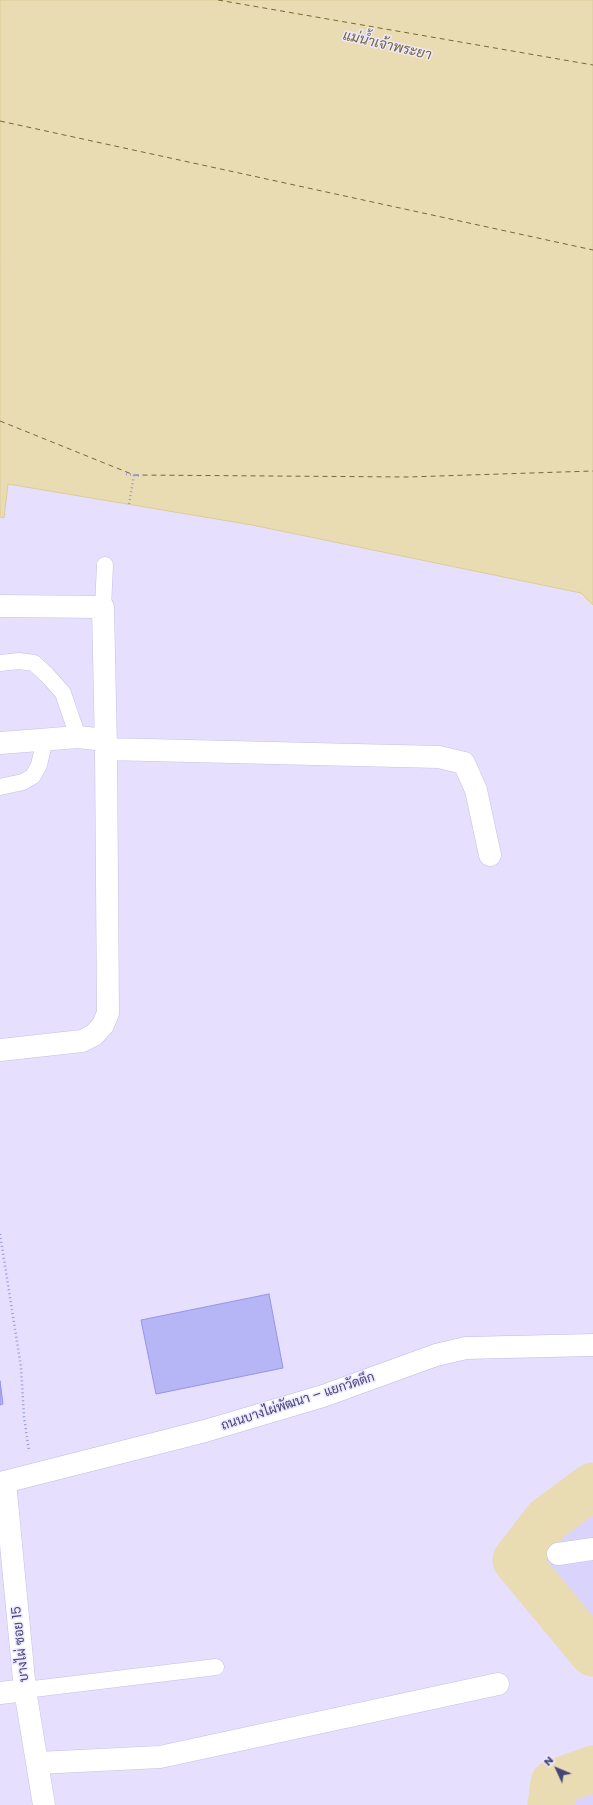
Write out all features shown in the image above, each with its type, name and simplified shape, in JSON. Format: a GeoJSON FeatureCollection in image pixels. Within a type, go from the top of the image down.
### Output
{"type":"FeatureCollection","features":[{"type":"Feature","properties":{"kind":"street"},"geometry":{"type":"LineString","coordinates":[[0,606],[103,607],[106,744],[108,1013],[103,1025],[94,1035],[82,1041],[0,1050]]}},
{"type":"Feature","properties":{"kind":"street"},"geometry":{"type":"LineString","coordinates":[[0,742],[78,737],[106,744],[438,756],[464,763],[476,790],[490,856]]}},
{"type":"Feature","properties":{"kind":"street","name":"ถนนบางไผ่พัฒนา – แยกวัดตึก"},"geometry":{"type":"LineString","coordinates":[[2,1483],[205,1431],[323,1396],[436,1355],[466,1348],[593,1345]]}},
{"type":"Feature","properties":{"kind":"street","name":"บางไผ่ ซอย 15"},"geometry":{"type":"LineString","coordinates":[[2,1483],[25,1690],[44,1805]]}},
{"type":"Feature","properties":{"kind":"street"},"geometry":{"type":"LineString","coordinates":[[558,1554],[593,1549]]}},
{"type":"Feature","properties":{"kind":"street"},"geometry":{"type":"LineString","coordinates":[[38,1763],[160,1757],[498,1684]]}},
{"type":"Feature","properties":{"kind":"street"},"geometry":{"type":"LineString","coordinates":[[0,1693],[25,1690]]}},
{"type":"Feature","properties":{"kind":"lane"},"geometry":{"type":"LineString","coordinates":[[103,607],[105,565]]}},
{"type":"Feature","properties":{"kind":"lane"},"geometry":{"type":"LineString","coordinates":[[0,663],[19,661],[34,663],[47,675],[63,693],[78,737]]}},
{"type":"Feature","properties":{"kind":"lane"},"geometry":{"type":"LineString","coordinates":[[0,787],[23,782],[33,776],[39,765],[45,739]]}},
{"type":"Feature","properties":{"kind":"lane"},"geometry":{"type":"LineString","coordinates":[[25,1690],[216,1667]]}},
{"type":"Feature","properties":{"kind":"path"},"geometry":{"type":"LineString","coordinates":[[126,474],[141,476]]}},
{"type":"Feature","properties":{"kind":"path"},"geometry":{"type":"LineString","coordinates":[[128,504],[134,475]]}},
{"type":"Feature","properties":{"kind":"path"},"geometry":{"type":"LineString","coordinates":[[0,1234],[21,1367],[24,1417],[33,1476]]}},
{"type":"Feature","properties":{"kind":"shaded area"},"geometry":{"type":"Polygon","coordinates":[[[593,1495],[593,1635],[543,1573],[535,1547],[559,1520],[593,1495]]]}},
{"type":"Feature","properties":{"kind":"shaded area"},"geometry":{"type":"Polygon","coordinates":[[[593,1777],[593,1805],[571,1805],[567,1786],[593,1777]]]}},
{"type":"Feature","properties":{"kind":"water","name":"แม่น้ำเจ้าพระยา"},"geometry":{"type":"Polygon","coordinates":[[[0,0],[593,0],[593,605],[581,593],[252,525],[8,484],[4,518],[0,517],[0,0]]]}},
{"type":"Feature","properties":{"kind":"building"},"geometry":{"type":"Polygon","coordinates":[[[269,1294],[283,1368],[156,1394],[141,1320],[269,1294]]]}},
{"type":"Feature","properties":{"kind":"building"},"geometry":{"type":"Polygon","coordinates":[[[0,1381],[3,1404],[0,1405],[0,1381]]]}},
{"type":"Feature","properties":{"kind":"waterway"},"geometry":{"type":"LineString","coordinates":[[593,1486],[547,1520],[516,1560],[593,1653]]}},
{"type":"Feature","properties":{"kind":"waterway"},"geometry":{"type":"LineString","coordinates":[[551,1805],[554,1783],[593,1769]]}},
{"type":"Feature","properties":{"kind":"ferry route"},"geometry":{"type":"LineString","coordinates":[[218,0],[593,65]]}},
{"type":"Feature","properties":{"kind":"ferry route"},"geometry":{"type":"LineString","coordinates":[[0,121],[593,250]]}},
{"type":"Feature","properties":{"kind":"ferry route"},"geometry":{"type":"LineString","coordinates":[[0,421],[134,475],[408,477],[593,471]]}}]}
